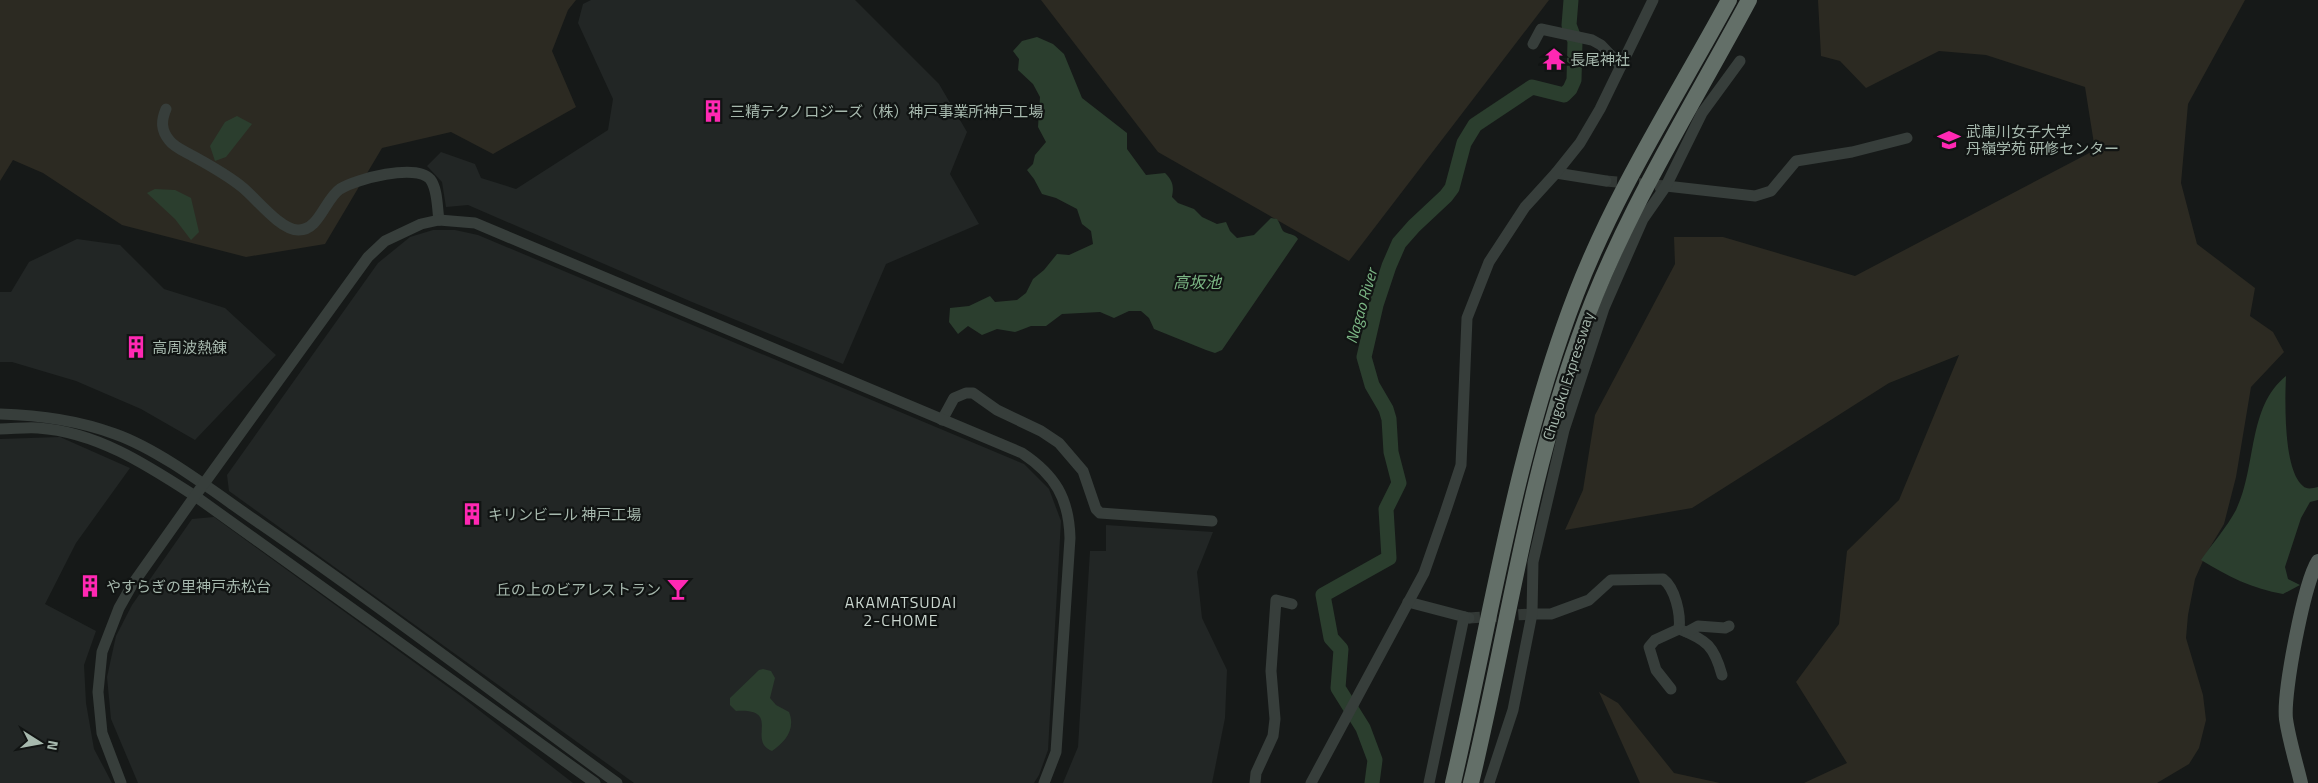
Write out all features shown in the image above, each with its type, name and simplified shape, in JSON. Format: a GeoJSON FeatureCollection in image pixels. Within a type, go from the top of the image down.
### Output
{"type":"FeatureCollection","features":[{"type":"Feature","properties":{"kind":"highway","name":"Chugoku Expressway"},"geometry":{"type":"LineString","coordinates":[[1453,783],[1522,465],[1561,334],[1592,254],[1626,181],[1729,0]]}},
{"type":"Feature","properties":{"kind":"highway","name":"Chugoku Expressway"},"geometry":{"type":"LineString","coordinates":[[1471,783],[1529,514],[1552,424],[1579,338],[1625,226],[1749,0]]}},
{"type":"Feature","properties":{"kind":"highway"},"geometry":{"type":"LineString","coordinates":[[1709,72],[1758,0]]}},
{"type":"Feature","properties":{"kind":"main road"},"geometry":{"type":"LineString","coordinates":[[2301,783],[2286,719],[2286,697],[2300,620],[2313,568],[2318,561]]}},
{"type":"Feature","properties":{"kind":"street"},"geometry":{"type":"LineString","coordinates":[[1311,783],[1424,573],[1460,465],[1467,318],[1489,262],[1525,207],[1556,174],[1580,143],[1600,110],[1653,0]]}},
{"type":"Feature","properties":{"kind":"street"},"geometry":{"type":"LineString","coordinates":[[1533,44],[1541,29],[1586,38],[1601,45],[1621,66]]}},
{"type":"Feature","properties":{"kind":"street"},"geometry":{"type":"LineString","coordinates":[[1489,783],[1513,710],[1532,614],[1533,562],[1564,430],[1604,308],[1643,219],[1666,186],[1702,113],[1740,61]]}},
{"type":"Feature","properties":{"kind":"street"},"geometry":{"type":"LineString","coordinates":[[166,109],[162,126],[171,143],[228,175],[285,226],[298,230],[307,229],[339,190],[353,183],[411,171],[422,174],[430,180],[436,193],[439,220]]}},
{"type":"Feature","properties":{"kind":"street"},"geometry":{"type":"LineString","coordinates":[[1666,186],[1755,196],[1772,191],[1796,161],[1852,152],[1907,138]]}},
{"type":"Feature","properties":{"kind":"street"},"geometry":{"type":"LineString","coordinates":[[1556,174],[1606,181]]}},
{"type":"Feature","properties":{"kind":"street"},"geometry":{"type":"LineString","coordinates":[[121,783],[102,733],[98,692],[102,652],[116,614],[132,585],[368,257],[385,241],[404,231],[439,220],[475,223],[1022,453],[1049,475],[1065,505],[1069,520],[1070,538],[1058,736],[1053,764],[1044,783]]}},
{"type":"Feature","properties":{"kind":"street"},"geometry":{"type":"LineString","coordinates":[[942,420],[954,398],[966,393],[973,393],[997,410],[1041,431],[1059,442],[1083,471],[1096,509],[1100,513],[1212,521]]}},
{"type":"Feature","properties":{"kind":"street"},"geometry":{"type":"LineString","coordinates":[[0,414],[42,416],[116,434],[148,449],[203,484],[322,566],[617,783]]}},
{"type":"Feature","properties":{"kind":"street"},"geometry":{"type":"LineString","coordinates":[[0,429],[39,428],[80,435],[119,450],[195,496],[595,783]]}},
{"type":"Feature","properties":{"kind":"street"},"geometry":{"type":"LineString","coordinates":[[1532,614],[1551,614],[1589,600],[1611,580],[1663,579],[1669,583],[1673,592],[1683,631]]}},
{"type":"Feature","properties":{"kind":"street"},"geometry":{"type":"LineString","coordinates":[[1255,783],[1256,773],[1269,746],[1274,728],[1271,671],[1276,631],[1276,600],[1292,604]]}},
{"type":"Feature","properties":{"kind":"street"},"geometry":{"type":"LineString","coordinates":[[1408,602],[1466,618],[1429,783]]}},
{"type":"Feature","properties":{"kind":"street"},"geometry":{"type":"LineString","coordinates":[[1671,689],[1656,670],[1649,647],[1655,640],[1698,626],[1725,628],[1729,626]]}},
{"type":"Feature","properties":{"kind":"street"},"geometry":{"type":"LineString","coordinates":[[1683,631],[1698,636],[1709,644],[1718,661],[1722,676]]}},
{"type":"Feature","properties":{"kind":"shaded area"},"geometry":{"type":"Polygon","coordinates":[[[0,0],[576,0],[568,10],[552,51],[576,107],[493,154],[451,132],[382,148],[325,244],[246,257],[122,225],[43,173],[13,160],[0,181],[0,0]]]}},
{"type":"Feature","properties":{"kind":"shaded area"},"geometry":{"type":"Polygon","coordinates":[[[591,0],[855,0],[939,84],[967,132],[950,174],[979,224],[886,264],[843,364],[692,302],[468,205],[446,207],[442,182],[427,166],[441,152],[475,164],[481,178],[516,189],[608,130],[613,99],[578,23],[583,4],[591,0]]]}},
{"type":"Feature","properties":{"kind":"shaded area"},"geometry":{"type":"Polygon","coordinates":[[[1041,0],[1549,0],[1349,261],[1158,152],[1041,0]]]}},
{"type":"Feature","properties":{"kind":"shaded area"},"geometry":{"type":"Polygon","coordinates":[[[1818,0],[2245,0],[2188,104],[2181,183],[2197,244],[2255,288],[2250,316],[2273,332],[2284,352],[2251,387],[2236,477],[2224,524],[2206,554],[2195,579],[2186,638],[2203,695],[2206,720],[2199,748],[2189,764],[2157,783],[1804,783],[1847,763],[1796,682],[1839,624],[1847,551],[1899,500],[1959,355],[1889,383],[1692,508],[1565,530],[1583,490],[1595,415],[1675,264],[1674,237],[1723,237],[1855,276],[2095,150],[2085,87],[1986,55],[1939,51],[1866,88],[1840,61],[1821,56],[1818,0]]]}},
{"type":"Feature","properties":{"kind":"shaded area","name":"キリンビール 神戸工場"},"geometry":{"type":"Polygon","coordinates":[[[433,230],[455,230],[478,235],[1024,464],[1049,489],[1061,521],[1048,750],[1034,783],[634,783],[229,491],[227,475],[378,263],[410,237],[433,230]]]}},
{"type":"Feature","properties":{"kind":"shaded area"},"geometry":{"type":"Polygon","coordinates":[[[77,239],[120,245],[164,289],[225,308],[276,355],[195,440],[141,409],[76,381],[12,362],[0,362],[0,292],[11,292],[29,262],[77,239]]]}},
{"type":"Feature","properties":{"kind":"shaded area"},"geometry":{"type":"Polygon","coordinates":[[[60,437],[130,468],[76,543],[45,604],[96,631],[84,665],[86,703],[94,749],[112,783],[0,783],[0,439],[60,437]]]}},
{"type":"Feature","properties":{"kind":"shaded area"},"geometry":{"type":"Polygon","coordinates":[[[214,517],[462,697],[573,783],[138,783],[111,719],[107,677],[116,636],[132,605],[192,519],[214,517]]]}},
{"type":"Feature","properties":{"kind":"shaded area"},"geometry":{"type":"Polygon","coordinates":[[[1106,525],[1213,532],[1197,572],[1202,618],[1227,670],[1225,718],[1212,783],[1063,783],[1078,747],[1090,551],[1106,551],[1106,525]]]}},
{"type":"Feature","properties":{"kind":"shaded area"},"geometry":{"type":"Polygon","coordinates":[[[1599,692],[1618,703],[1674,773],[1720,783],[1640,783],[1599,692]]]}},
{"type":"Feature","properties":{"kind":"water","name":"高坂池"},"geometry":{"type":"Polygon","coordinates":[[[1037,37],[1053,44],[1064,54],[1082,98],[1127,133],[1127,149],[1146,175],[1165,173],[1168,176],[1172,184],[1172,197],[1178,203],[1194,209],[1202,217],[1217,224],[1226,222],[1230,231],[1237,238],[1254,235],[1271,218],[1277,219],[1283,231],[1298,239],[1222,350],[1215,353],[1154,329],[1149,318],[1141,311],[1129,311],[1114,318],[1100,312],[1062,314],[1046,326],[1031,326],[1015,332],[997,329],[982,335],[968,326],[958,334],[949,322],[950,308],[969,306],[990,296],[995,302],[1017,300],[1026,293],[1033,279],[1044,270],[1057,254],[1069,255],[1093,244],[1091,231],[1082,224],[1077,209],[1056,198],[1042,194],[1027,170],[1033,164],[1035,155],[1046,142],[1038,127],[1040,97],[1033,84],[1018,70],[1019,59],[1013,51],[1022,41],[1037,37]]]}},
{"type":"Feature","properties":{"kind":"water"},"geometry":{"type":"Polygon","coordinates":[[[237,116],[252,124],[226,157],[215,161],[210,146],[225,122],[237,116]]]}},
{"type":"Feature","properties":{"kind":"water"},"geometry":{"type":"Polygon","coordinates":[[[155,189],[175,190],[191,198],[199,232],[191,240],[175,219],[147,193],[155,189]]]}},
{"type":"Feature","properties":{"kind":"water"},"geometry":{"type":"Polygon","coordinates":[[[2286,376],[2287,434],[2292,465],[2296,478],[2303,486],[2308,488],[2318,487],[2318,500],[2310,502],[2301,518],[2285,567],[2288,579],[2300,585],[2283,594],[2261,589],[2240,581],[2201,560],[2236,510],[2243,493],[2254,439],[2265,404],[2274,389],[2286,376]]]}},
{"type":"Feature","properties":{"kind":"water"},"geometry":{"type":"Polygon","coordinates":[[[759,670],[771,671],[775,678],[770,698],[776,705],[789,712],[791,718],[788,734],[781,744],[772,751],[765,746],[762,740],[762,726],[758,715],[750,711],[736,711],[730,705],[730,698],[759,670]]]}},
{"type":"Feature","properties":{"kind":"waterway","name":"Nagao River"},"geometry":{"type":"LineString","coordinates":[[1372,783],[1375,760],[1363,728],[1338,688],[1341,649],[1331,638],[1323,595],[1389,558],[1386,509],[1399,483],[1391,452],[1389,419],[1386,409],[1372,385],[1364,357],[1376,305],[1399,243],[1452,188],[1464,143],[1475,125],[1532,87],[1564,95],[1570,89],[1574,80],[1575,41],[1569,25],[1571,0]]}},
{"type":"Feature","properties":{"kind":"tunnel"},"geometry":{"type":"LineString","coordinates":[[1606,181],[1666,186]]}},
{"type":"Feature","properties":{"kind":"tunnel"},"geometry":{"type":"LineString","coordinates":[[1469,618],[1532,614]]}},
{"type":"Feature","properties":{"kind":"place","name":"長尾神社"},"geometry":{"type":"Point","coordinates":[1554,59]}},
{"type":"Feature","properties":{"kind":"place","name":"三精テクノロジーズ（株）神戸事業所神戸工場"},"geometry":{"type":"Point","coordinates":[713,111]}},
{"type":"Feature","properties":{"kind":"place","name":"武庫川女子大学 丹嶺学苑 研修センター"},"geometry":{"type":"Point","coordinates":[1949,140]}},
{"type":"Feature","properties":{"kind":"place","name":"高周波熱錬"},"geometry":{"type":"Point","coordinates":[136,347]}},
{"type":"Feature","properties":{"kind":"place","name":"キリンビール 神戸工場"},"geometry":{"type":"Point","coordinates":[472,514]}},
{"type":"Feature","properties":{"kind":"place","name":"やすらぎの里神戸赤松台"},"geometry":{"type":"Point","coordinates":[90,586]}},
{"type":"Feature","properties":{"kind":"place","name":"丘の上のビアレストラン"},"geometry":{"type":"Point","coordinates":[678,589]}},
{"type":"Feature","properties":{"kind":"district","name":"AKAMATSUDAI 2-CHOME"},"geometry":{"type":"Point","coordinates":[901,611]}}]}
